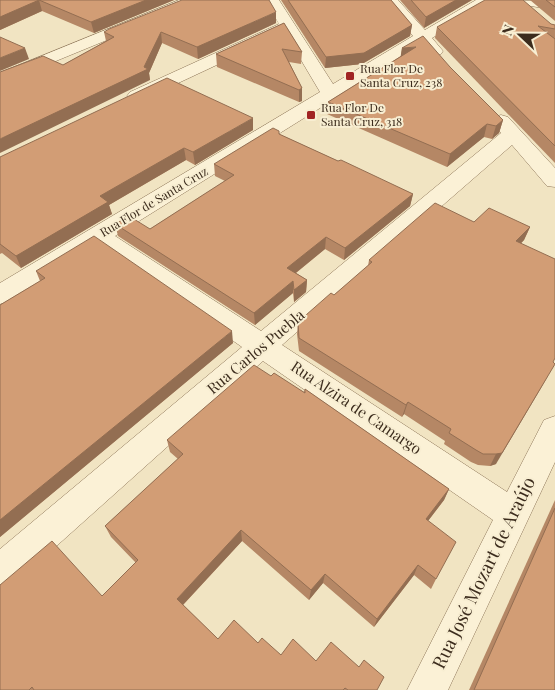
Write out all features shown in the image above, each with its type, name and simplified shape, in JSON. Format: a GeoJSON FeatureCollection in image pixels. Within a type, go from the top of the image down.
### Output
{"type":"FeatureCollection","features":[{"type":"Feature","properties":{"kind":"street"},"geometry":{"type":"LineString","coordinates":[[0,79],[192,0]]}},
{"type":"Feature","properties":{"kind":"street"},"geometry":{"type":"LineString","coordinates":[[272,0],[331,94]]}},
{"type":"Feature","properties":{"kind":"street"},"geometry":{"type":"LineString","coordinates":[[390,0],[448,66]]}},
{"type":"Feature","properties":{"kind":"street","name":"Rua Flor de Santa Cruz"},"geometry":{"type":"LineString","coordinates":[[0,295],[423,37],[487,0]]}},
{"type":"Feature","properties":{"kind":"street"},"geometry":{"type":"LineString","coordinates":[[518,0],[555,6]]}},
{"type":"Feature","properties":{"kind":"street"},"geometry":{"type":"LineString","coordinates":[[518,0],[540,19]]}},
{"type":"Feature","properties":{"kind":"street"},"geometry":{"type":"LineString","coordinates":[[120,104],[287,26]]}},
{"type":"Feature","properties":{"kind":"street"},"geometry":{"type":"LineString","coordinates":[[487,106],[555,181]]}},
{"type":"Feature","properties":{"kind":"street","name":"Rua Carlos Puebla"},"geometry":{"type":"LineString","coordinates":[[0,572],[262,346],[475,167],[512,133]]}},
{"type":"Feature","properties":{"kind":"street","name":"Rua Alzira de Camargo"},"geometry":{"type":"LineString","coordinates":[[99,236],[352,404],[512,514]]}},
{"type":"Feature","properties":{"kind":"street","name":"Rua José Mozart de Araújo"},"geometry":{"type":"LineString","coordinates":[[427,690],[555,429]]}},
{"type":"Feature","properties":{"kind":"building"},"geometry":{"type":"Polygon","coordinates":[[[0,0],[39,0],[0,17],[0,0]]]}},
{"type":"Feature","properties":{"kind":"building"},"geometry":{"type":"Polygon","coordinates":[[[39,0],[146,0],[91,22],[39,0]]]}},
{"type":"Feature","properties":{"kind":"building"},"geometry":{"type":"Polygon","coordinates":[[[182,0],[269,0],[276,12],[197,47],[161,32],[144,67],[148,69],[0,139],[0,72],[43,56],[63,65],[114,37],[104,32],[109,29],[182,0]]]}},
{"type":"Feature","properties":{"kind":"building"},"geometry":{"type":"Polygon","coordinates":[[[288,0],[391,0],[412,25],[364,53],[326,57],[288,0]]]}},
{"type":"Feature","properties":{"kind":"building"},"geometry":{"type":"Polygon","coordinates":[[[411,0],[456,0],[426,17],[411,0]]]}},
{"type":"Feature","properties":{"kind":"building"},"geometry":{"type":"Polygon","coordinates":[[[485,0],[523,0],[551,24],[555,25],[555,29],[538,26],[555,39],[555,146],[437,27],[485,0]]]}},
{"type":"Feature","properties":{"kind":"building"},"geometry":{"type":"Polygon","coordinates":[[[546,0],[555,0],[555,7],[546,0]]]}},
{"type":"Feature","properties":{"kind":"building"},"geometry":{"type":"Polygon","coordinates":[[[284,23],[302,52],[282,49],[302,88],[299,90],[216,54],[284,23]]]}},
{"type":"Feature","properties":{"kind":"building"},"geometry":{"type":"Polygon","coordinates":[[[423,36],[450,67],[503,120],[496,126],[487,124],[450,154],[328,102],[416,47],[402,48],[423,36]]]}},
{"type":"Feature","properties":{"kind":"building"},"geometry":{"type":"Polygon","coordinates":[[[0,37],[25,48],[0,58],[0,37]]]}},
{"type":"Feature","properties":{"kind":"building"},"geometry":{"type":"Polygon","coordinates":[[[167,78],[253,118],[193,152],[184,148],[100,196],[108,202],[16,256],[0,244],[0,157],[167,78]]]}},
{"type":"Feature","properties":{"kind":"building"},"geometry":{"type":"Polygon","coordinates":[[[273,128],[279,131],[279,134],[338,161],[341,160],[413,194],[345,248],[326,237],[287,268],[307,280],[294,290],[293,281],[254,313],[115,224],[129,216],[150,229],[234,175],[214,164],[273,128]]]}},
{"type":"Feature","properties":{"kind":"building"},"geometry":{"type":"Polygon","coordinates":[[[435,203],[474,222],[489,208],[530,227],[516,241],[555,259],[555,358],[553,362],[555,364],[502,453],[483,454],[449,433],[451,429],[408,402],[406,405],[299,338],[298,322],[331,293],[334,295],[372,262],[369,260],[435,203]]]}},
{"type":"Feature","properties":{"kind":"building"},"geometry":{"type":"Polygon","coordinates":[[[94,236],[232,331],[0,520],[0,305],[45,278],[36,271],[94,236]]]}},
{"type":"Feature","properties":{"kind":"building"},"geometry":{"type":"Polygon","coordinates":[[[254,365],[271,376],[274,373],[305,393],[305,389],[449,489],[426,519],[456,542],[436,579],[418,565],[377,619],[325,574],[311,590],[241,530],[177,599],[218,639],[234,620],[258,643],[262,638],[281,655],[293,639],[316,661],[331,642],[359,667],[364,660],[384,677],[377,690],[348,690],[345,688],[343,690],[34,690],[32,687],[29,690],[0,690],[0,585],[52,541],[102,596],[138,560],[105,526],[183,454],[167,440],[254,365]]]}},
{"type":"Feature","properties":{"kind":"building"},"geometry":{"type":"Polygon","coordinates":[[[555,508],[555,690],[474,690],[555,508]]]}},
{"type":"Feature","properties":{"kind":"place","name":"Rua Flor De Santa Cruz, 238"},"geometry":{"type":"Point","coordinates":[350,76]}},
{"type":"Feature","properties":{"kind":"place","name":"Rua Flor De Santa Cruz, 318"},"geometry":{"type":"Point","coordinates":[311,115]}}]}
